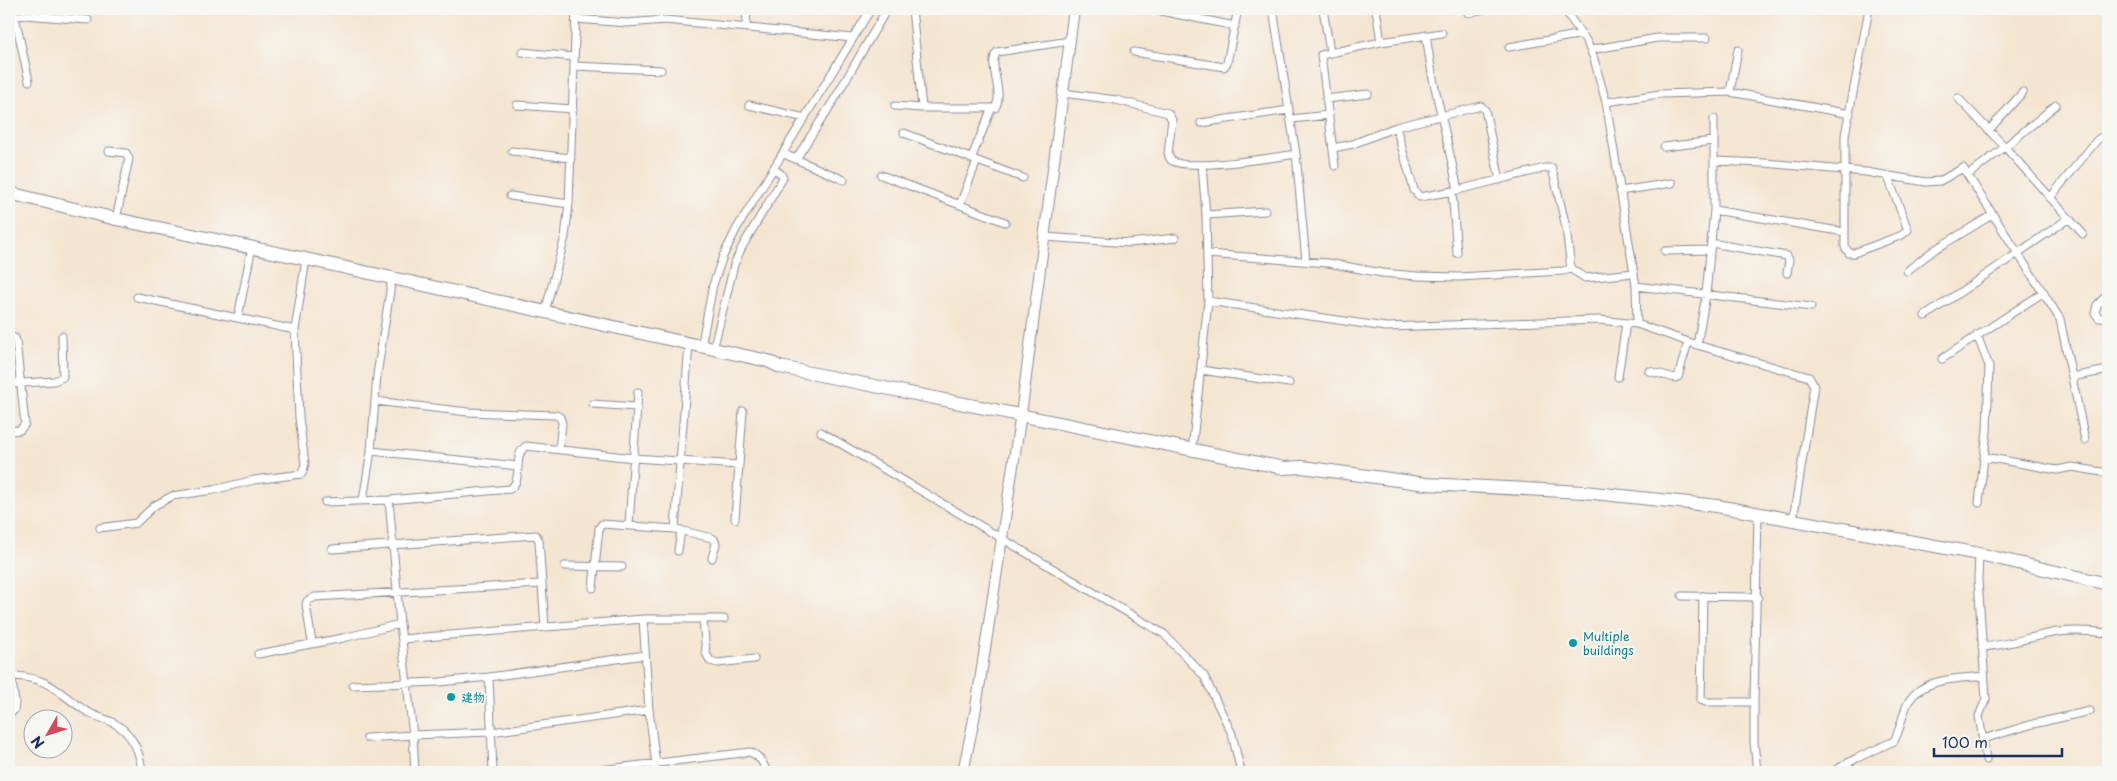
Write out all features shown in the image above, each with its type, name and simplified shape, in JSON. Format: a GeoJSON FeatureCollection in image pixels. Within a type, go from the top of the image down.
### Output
{"type":"FeatureCollection","features":[{"type":"Feature","properties":{"kind":"highway"},"geometry":{"type":"LineString","coordinates":[[9,193],[116,219],[768,361],[780,367],[1193,441],[1292,462],[1302,467]]}},
{"type":"Feature","properties":{"kind":"highway"},"geometry":{"type":"LineString","coordinates":[[1022,411],[1284,468],[1302,467],[1426,484],[1584,492],[1651,498],[1758,513],[1979,554],[2108,584]]}},
{"type":"Feature","properties":{"kind":"street"},"geometry":{"type":"LineString","coordinates":[[545,312],[565,237],[569,204],[576,9]]}},
{"type":"Feature","properties":{"kind":"street"},"geometry":{"type":"LineString","coordinates":[[746,9],[746,27]]}},
{"type":"Feature","properties":{"kind":"street"},"geometry":{"type":"LineString","coordinates":[[678,551],[681,460],[713,285],[723,256],[737,228],[871,9]]}},
{"type":"Feature","properties":{"kind":"street"},"geometry":{"type":"LineString","coordinates":[[796,159],[834,100],[887,9]]}},
{"type":"Feature","properties":{"kind":"street"},"geometry":{"type":"LineString","coordinates":[[912,9],[922,108]]}},
{"type":"Feature","properties":{"kind":"street"},"geometry":{"type":"LineString","coordinates":[[963,772],[975,714],[1022,411],[1074,9]]}},
{"type":"Feature","properties":{"kind":"street"},"geometry":{"type":"LineString","coordinates":[[1151,9],[1235,26]]}},
{"type":"Feature","properties":{"kind":"street"},"geometry":{"type":"LineString","coordinates":[[1134,52],[1224,67],[1227,63],[1238,9]]}},
{"type":"Feature","properties":{"kind":"street"},"geometry":{"type":"LineString","coordinates":[[1273,9],[1296,154],[1306,261]]}},
{"type":"Feature","properties":{"kind":"street"},"geometry":{"type":"LineString","coordinates":[[1323,9],[1330,52]]}},
{"type":"Feature","properties":{"kind":"street"},"geometry":{"type":"LineString","coordinates":[[1376,9],[1380,42]]}},
{"type":"Feature","properties":{"kind":"street"},"geometry":{"type":"LineString","coordinates":[[1468,13],[1484,9]]}},
{"type":"Feature","properties":{"kind":"street"},"geometry":{"type":"LineString","coordinates":[[1564,9],[1583,34],[1590,50],[1606,102],[1636,286],[1637,324]]}},
{"type":"Feature","properties":{"kind":"street"},"geometry":{"type":"LineString","coordinates":[[1869,9],[1845,135],[1845,247],[1849,253],[1854,253],[1907,233],[1908,226],[1888,177]]}},
{"type":"Feature","properties":{"kind":"street"},"geometry":{"type":"LineString","coordinates":[[29,81],[12,17],[26,15],[88,20]]}},
{"type":"Feature","properties":{"kind":"street"},"geometry":{"type":"LineString","coordinates":[[576,19],[626,23],[665,20],[853,38]]}},
{"type":"Feature","properties":{"kind":"street"},"geometry":{"type":"LineString","coordinates":[[1335,166],[1321,55],[1380,42],[1442,33]]}},
{"type":"Feature","properties":{"kind":"street"},"geometry":{"type":"LineString","coordinates":[[1509,47],[1583,34]]}},
{"type":"Feature","properties":{"kind":"street"},"geometry":{"type":"LineString","coordinates":[[1426,35],[1455,191],[1457,253]]}},
{"type":"Feature","properties":{"kind":"street"},"geometry":{"type":"LineString","coordinates":[[1590,50],[1656,38],[1708,38]]}},
{"type":"Feature","properties":{"kind":"street"},"geometry":{"type":"LineString","coordinates":[[960,204],[991,110],[995,108],[998,100],[994,59],[997,52],[1070,41]]}},
{"type":"Feature","properties":{"kind":"street"},"geometry":{"type":"LineString","coordinates":[[1730,92],[1738,50]]}},
{"type":"Feature","properties":{"kind":"street"},"geometry":{"type":"LineString","coordinates":[[522,52],[574,57]]}},
{"type":"Feature","properties":{"kind":"street"},"geometry":{"type":"LineString","coordinates":[[574,66],[661,70]]}},
{"type":"Feature","properties":{"kind":"street"},"geometry":{"type":"LineString","coordinates":[[1606,102],[1660,94],[1730,92],[1850,114]]}},
{"type":"Feature","properties":{"kind":"street"},"geometry":{"type":"LineString","coordinates":[[1989,130],[2023,92]]}},
{"type":"Feature","properties":{"kind":"street"},"geometry":{"type":"LineString","coordinates":[[1063,93],[1116,100],[1168,112],[1172,120],[1170,158],[1176,162],[1202,165],[1296,154]]}},
{"type":"Feature","properties":{"kind":"street"},"geometry":{"type":"LineString","coordinates":[[1326,99],[1368,94]]}},
{"type":"Feature","properties":{"kind":"street"},"geometry":{"type":"LineString","coordinates":[[1958,98],[2006,148],[2083,234]]}},
{"type":"Feature","properties":{"kind":"street"},"geometry":{"type":"LineString","coordinates":[[748,105],[805,118]]}},
{"type":"Feature","properties":{"kind":"street"},"geometry":{"type":"LineString","coordinates":[[1968,175],[2006,148],[2056,105]]}},
{"type":"Feature","properties":{"kind":"street"},"geometry":{"type":"LineString","coordinates":[[517,106],[573,109]]}},
{"type":"Feature","properties":{"kind":"street"},"geometry":{"type":"LineString","coordinates":[[895,106],[991,110]]}},
{"type":"Feature","properties":{"kind":"street"},"geometry":{"type":"LineString","coordinates":[[1333,148],[1353,144],[1396,127],[1481,106],[1500,180]]}},
{"type":"Feature","properties":{"kind":"street"},"geometry":{"type":"LineString","coordinates":[[1201,123],[1289,110]]}},
{"type":"Feature","properties":{"kind":"street"},"geometry":{"type":"LineString","coordinates":[[1291,119],[1329,115]]}},
{"type":"Feature","properties":{"kind":"street"},"geometry":{"type":"LineString","coordinates":[[1697,345],[1706,295],[1714,210],[1714,119]]}},
{"type":"Feature","properties":{"kind":"street"},"geometry":{"type":"LineString","coordinates":[[1396,127],[1416,195],[1424,197],[1455,191],[1545,168],[1552,168],[1566,228],[1571,269],[1584,278],[1634,273]]}},
{"type":"Feature","properties":{"kind":"street"},"geometry":{"type":"LineString","coordinates":[[904,133],[1023,178]]}},
{"type":"Feature","properties":{"kind":"street"},"geometry":{"type":"LineString","coordinates":[[2050,198],[2097,140],[2105,135],[2108,136]]}},
{"type":"Feature","properties":{"kind":"street"},"geometry":{"type":"LineString","coordinates":[[1664,146],[1713,141]]}},
{"type":"Feature","properties":{"kind":"street"},"geometry":{"type":"LineString","coordinates":[[109,151],[126,153],[129,158],[116,219]]}},
{"type":"Feature","properties":{"kind":"street"},"geometry":{"type":"LineString","coordinates":[[512,151],[570,158]]}},
{"type":"Feature","properties":{"kind":"street"},"geometry":{"type":"LineString","coordinates":[[784,154],[844,180]]}},
{"type":"Feature","properties":{"kind":"street"},"geometry":{"type":"LineString","coordinates":[[1714,161],[1765,163],[1866,172],[1888,177],[1934,182],[1962,168],[2060,319],[2085,440]]}},
{"type":"Feature","properties":{"kind":"street"},"geometry":{"type":"LineString","coordinates":[[1193,441],[1208,302],[1206,215],[1202,165]]}},
{"type":"Feature","properties":{"kind":"street"},"geometry":{"type":"LineString","coordinates":[[701,347],[742,247],[783,178],[774,169]]}},
{"type":"Feature","properties":{"kind":"street"},"geometry":{"type":"LineString","coordinates":[[880,175],[1005,222]]}},
{"type":"Feature","properties":{"kind":"street"},"geometry":{"type":"LineString","coordinates":[[1620,191],[1672,183]]}},
{"type":"Feature","properties":{"kind":"street"},"geometry":{"type":"LineString","coordinates":[[510,196],[569,204]]}},
{"type":"Feature","properties":{"kind":"street"},"geometry":{"type":"LineString","coordinates":[[1714,210],[1845,232]]}},
{"type":"Feature","properties":{"kind":"street"},"geometry":{"type":"LineString","coordinates":[[1206,215],[1265,211]]}},
{"type":"Feature","properties":{"kind":"street"},"geometry":{"type":"LineString","coordinates":[[1907,271],[1942,245],[1992,215]]}},
{"type":"Feature","properties":{"kind":"street"},"geometry":{"type":"LineString","coordinates":[[1925,316],[2068,219]]}},
{"type":"Feature","properties":{"kind":"street"},"geometry":{"type":"LineString","coordinates":[[1045,237],[1130,243],[1175,238]]}},
{"type":"Feature","properties":{"kind":"street"},"geometry":{"type":"LineString","coordinates":[[1665,251],[1711,246],[1787,256],[1789,260],[1787,273]]}},
{"type":"Feature","properties":{"kind":"street"},"geometry":{"type":"LineString","coordinates":[[238,317],[252,248]]}},
{"type":"Feature","properties":{"kind":"street"},"geometry":{"type":"LineString","coordinates":[[1207,254],[1306,261],[1417,276],[1459,277],[1571,269]]}},
{"type":"Feature","properties":{"kind":"street"},"geometry":{"type":"LineString","coordinates":[[100,528],[136,523],[162,500],[172,496],[213,490],[254,480],[302,474],[305,464],[299,416],[295,330],[306,259]]}},
{"type":"Feature","properties":{"kind":"street"},"geometry":{"type":"LineString","coordinates":[[363,500],[392,278]]}},
{"type":"Feature","properties":{"kind":"street"},"geometry":{"type":"LineString","coordinates":[[1636,286],[1811,307]]}},
{"type":"Feature","properties":{"kind":"street"},"geometry":{"type":"LineString","coordinates":[[1942,359],[2044,292]]}},
{"type":"Feature","properties":{"kind":"street"},"geometry":{"type":"LineString","coordinates":[[2108,294],[2097,305],[2095,313],[2099,318],[2108,317]]}},
{"type":"Feature","properties":{"kind":"street"},"geometry":{"type":"LineString","coordinates":[[137,297],[295,330]]}},
{"type":"Feature","properties":{"kind":"street"},"geometry":{"type":"LineString","coordinates":[[1208,302],[1386,327],[1600,320],[1637,324],[1697,345],[1809,377],[1813,381],[1814,386],[1793,520]]}},
{"type":"Feature","properties":{"kind":"street"},"geometry":{"type":"LineString","coordinates":[[1618,377],[1626,323]]}},
{"type":"Feature","properties":{"kind":"street"},"geometry":{"type":"LineString","coordinates":[[1977,335],[1989,366],[1985,457],[1979,503]]}},
{"type":"Feature","properties":{"kind":"street"},"geometry":{"type":"LineString","coordinates":[[9,336],[15,338],[16,341],[25,424],[20,430],[9,431]]}},
{"type":"Feature","properties":{"kind":"street"},"geometry":{"type":"LineString","coordinates":[[9,384],[54,381],[63,377],[62,336]]}},
{"type":"Feature","properties":{"kind":"street"},"geometry":{"type":"LineString","coordinates":[[1649,371],[1675,378],[1678,377],[1688,342]]}},
{"type":"Feature","properties":{"kind":"street"},"geometry":{"type":"LineString","coordinates":[[1201,370],[1289,383]]}},
{"type":"Feature","properties":{"kind":"street"},"geometry":{"type":"LineString","coordinates":[[2072,377],[2108,370]]}},
{"type":"Feature","properties":{"kind":"street"},"geometry":{"type":"LineString","coordinates":[[629,524],[638,392]]}},
{"type":"Feature","properties":{"kind":"street"},"geometry":{"type":"LineString","coordinates":[[375,401],[468,412],[556,415],[560,417],[562,423],[559,449]]}},
{"type":"Feature","properties":{"kind":"street"},"geometry":{"type":"LineString","coordinates":[[593,404],[637,407]]}},
{"type":"Feature","properties":{"kind":"street"},"geometry":{"type":"LineString","coordinates":[[735,519],[743,411]]}},
{"type":"Feature","properties":{"kind":"street"},"geometry":{"type":"LineString","coordinates":[[820,432],[1002,541],[1164,634],[1204,676],[1232,734],[1240,772]]}},
{"type":"Feature","properties":{"kind":"street"},"geometry":{"type":"LineString","coordinates":[[325,502],[390,500],[510,489],[516,481],[521,452],[526,446],[634,458],[739,465]]}},
{"type":"Feature","properties":{"kind":"street"},"geometry":{"type":"LineString","coordinates":[[370,451],[518,466]]}},
{"type":"Feature","properties":{"kind":"street"},"geometry":{"type":"LineString","coordinates":[[1985,457],[2057,470],[2072,466],[2108,473]]}},
{"type":"Feature","properties":{"kind":"street"},"geometry":{"type":"LineString","coordinates":[[390,500],[396,591],[408,682],[415,772]]}},
{"type":"Feature","properties":{"kind":"street"},"geometry":{"type":"LineString","coordinates":[[1757,772],[1754,742],[1754,702],[1758,597],[1758,513]]}},
{"type":"Feature","properties":{"kind":"street"},"geometry":{"type":"LineString","coordinates":[[593,588],[600,525],[629,524],[678,529],[714,539],[716,544],[712,558]]}},
{"type":"Feature","properties":{"kind":"street"},"geometry":{"type":"LineString","coordinates":[[332,549],[536,535],[544,628]]}},
{"type":"Feature","properties":{"kind":"street"},"geometry":{"type":"LineString","coordinates":[[1979,554],[1978,580],[1986,699],[1979,716],[1986,760]]}},
{"type":"Feature","properties":{"kind":"street"},"geometry":{"type":"LineString","coordinates":[[565,566],[622,567]]}},
{"type":"Feature","properties":{"kind":"street"},"geometry":{"type":"LineString","coordinates":[[312,642],[306,605],[310,598],[396,591],[541,584]]}},
{"type":"Feature","properties":{"kind":"street"},"geometry":{"type":"LineString","coordinates":[[1682,596],[1758,597]]}},
{"type":"Feature","properties":{"kind":"street"},"geometry":{"type":"LineString","coordinates":[[1703,596],[1701,700],[1706,702],[1754,702]]}},
{"type":"Feature","properties":{"kind":"street"},"geometry":{"type":"LineString","coordinates":[[643,619],[649,710],[657,772]]}},
{"type":"Feature","properties":{"kind":"street"},"geometry":{"type":"LineString","coordinates":[[402,639],[643,619],[724,619]]}},
{"type":"Feature","properties":{"kind":"street"},"geometry":{"type":"LineString","coordinates":[[703,619],[706,653],[710,661],[718,663],[754,659]]}},
{"type":"Feature","properties":{"kind":"street"},"geometry":{"type":"LineString","coordinates":[[258,654],[312,642],[343,638],[400,624]]}},
{"type":"Feature","properties":{"kind":"street"},"geometry":{"type":"LineString","coordinates":[[1982,648],[2003,646],[2058,632],[2108,633]]}},
{"type":"Feature","properties":{"kind":"street"},"geometry":{"type":"LineString","coordinates":[[353,685],[489,677],[645,655]]}},
{"type":"Feature","properties":{"kind":"street"},"geometry":{"type":"LineString","coordinates":[[9,663],[15,702],[14,710],[9,715]]}},
{"type":"Feature","properties":{"kind":"street"},"geometry":{"type":"LineString","coordinates":[[11,676],[42,680],[59,690],[87,712],[114,723],[127,733],[137,746],[141,758],[142,772]]}},
{"type":"Feature","properties":{"kind":"street"},"geometry":{"type":"LineString","coordinates":[[1832,772],[1894,741],[1909,701],[1926,686],[1935,682],[1984,676]]}},
{"type":"Feature","properties":{"kind":"street"},"geometry":{"type":"LineString","coordinates":[[489,677],[493,772]]}},
{"type":"Feature","properties":{"kind":"street"},"geometry":{"type":"LineString","coordinates":[[367,738],[491,732],[649,710]]}},
{"type":"Feature","properties":{"kind":"street"},"geometry":{"type":"LineString","coordinates":[[1983,739],[2033,724],[2090,711]]}},
{"type":"Feature","properties":{"kind":"street"},"geometry":{"type":"LineString","coordinates":[[583,772],[750,752],[757,755],[767,772]]}},
{"type":"Feature","properties":{"kind":"place","name":"Multiple buildings"},"geometry":{"type":"Point","coordinates":[1573,643]}},
{"type":"Feature","properties":{"kind":"place","name":"建物"},"geometry":{"type":"Point","coordinates":[451,697]}}]}
